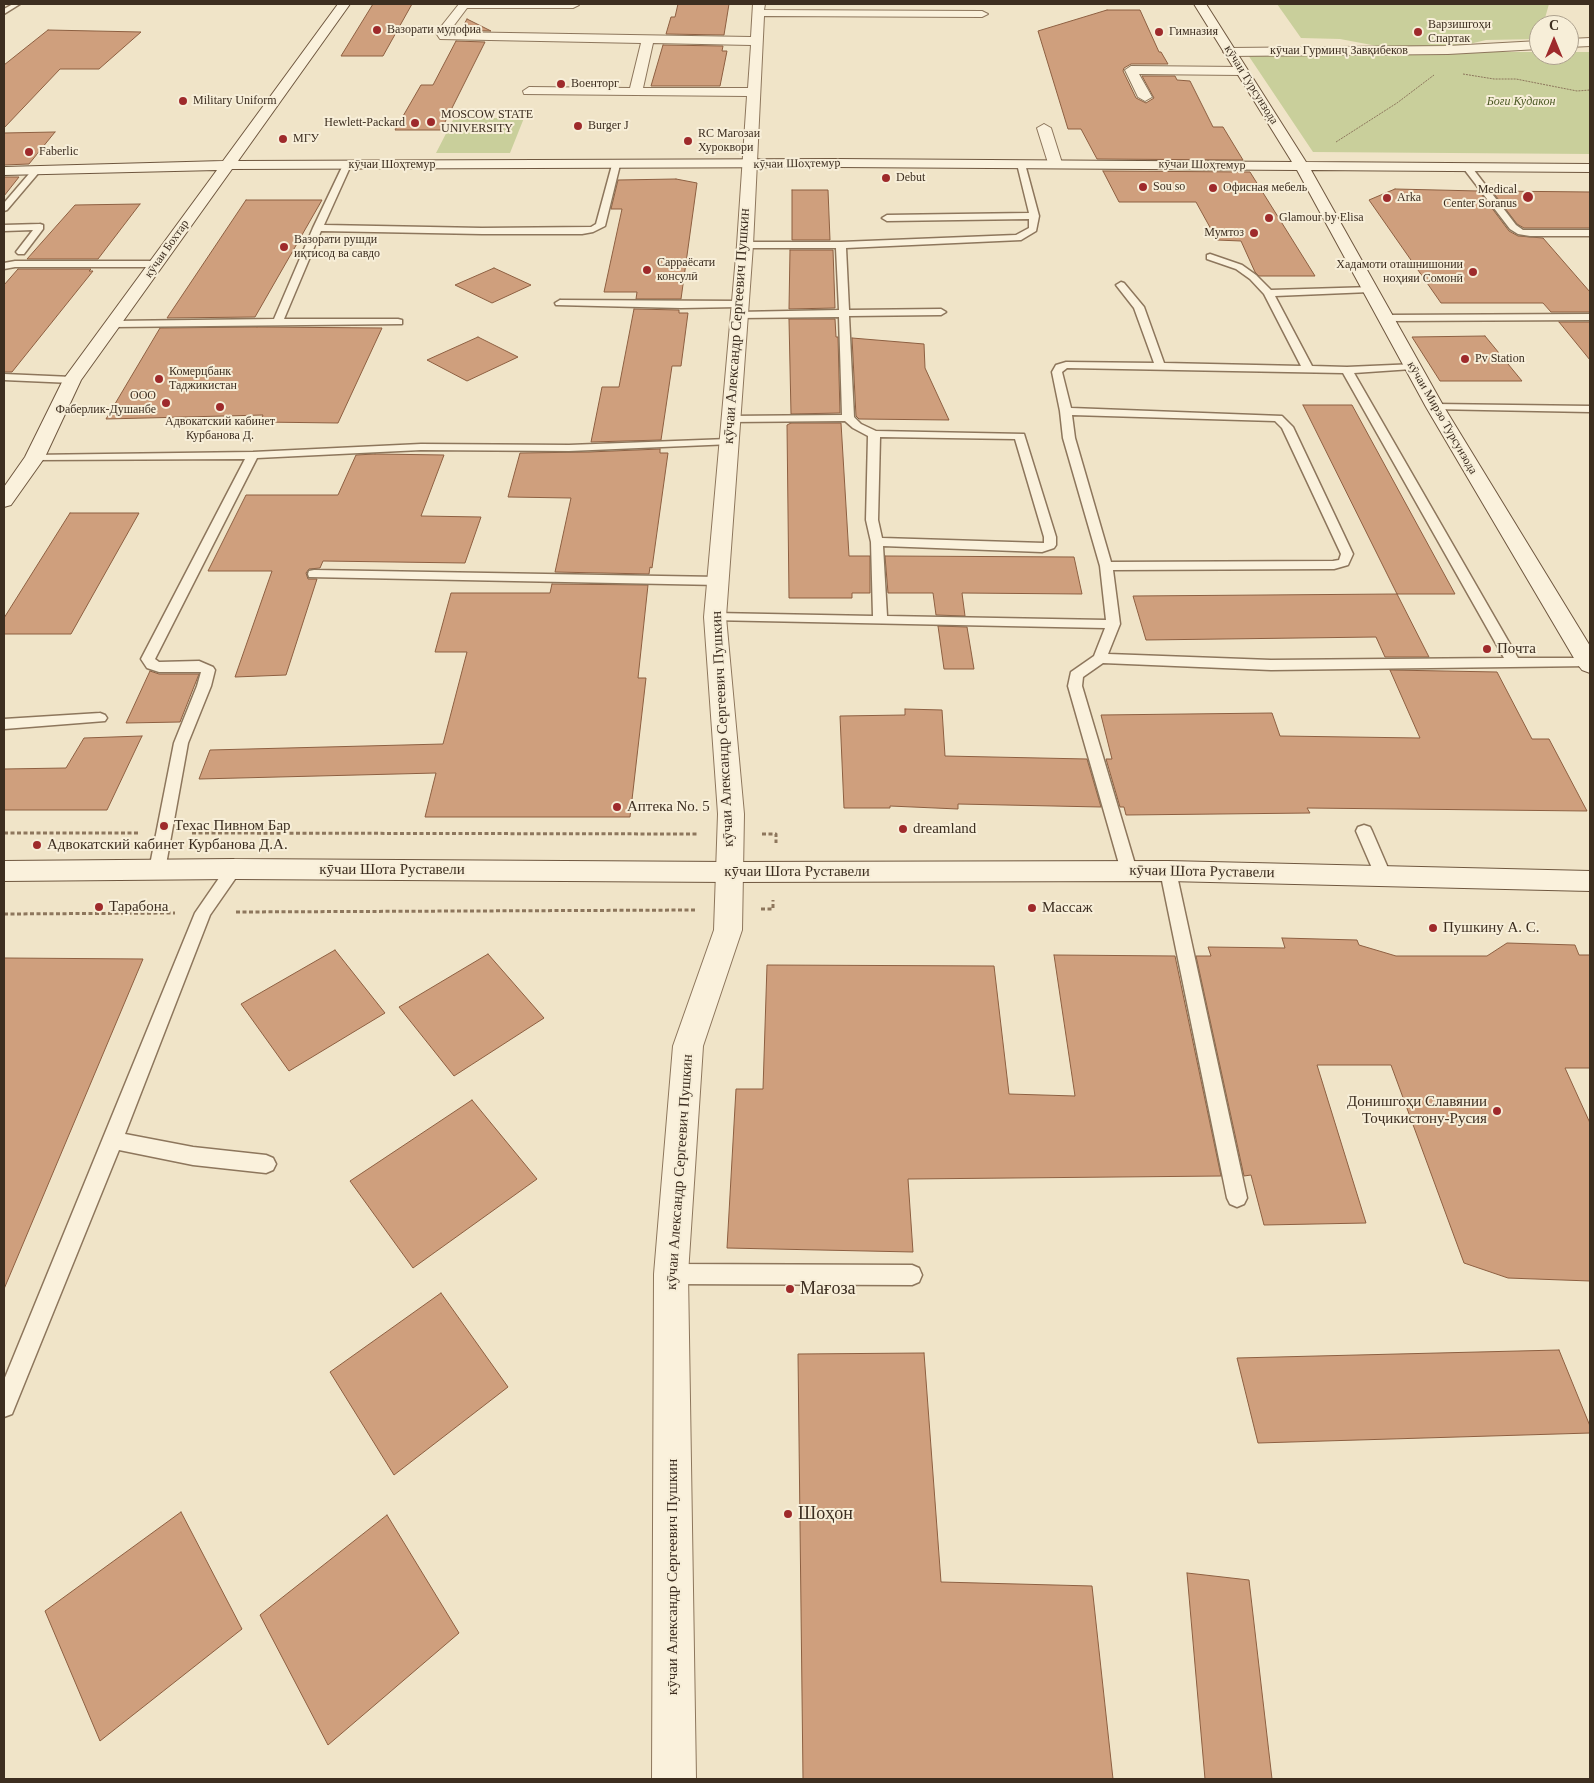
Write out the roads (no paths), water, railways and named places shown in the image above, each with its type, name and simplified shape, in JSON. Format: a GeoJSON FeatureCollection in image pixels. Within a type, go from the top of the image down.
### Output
{"type":"FeatureCollection","features":[{"type":"Feature","properties":{"kind":"street","name":"кӯчаи Бохтар"},"geometry":{"type":"LineString","coordinates":[[4,501],[35,457],[72,380],[344,4]]}},
{"type":"Feature","properties":{"kind":"street"},"geometry":{"type":"LineString","coordinates":[[573,5],[464,4],[442,33],[444,36],[757,41]]}},
{"type":"Feature","properties":{"kind":"street","name":"кӯчаи Турсунзода"},"geometry":{"type":"LineString","coordinates":[[1200,4],[1302,167]]}},
{"type":"Feature","properties":{"kind":"street"},"geometry":{"type":"LineString","coordinates":[[759,8],[982,14]]}},
{"type":"Feature","properties":{"kind":"street","name":"кӯчаи Александр Сергеевич Пушкин"},"geometry":{"type":"LineString","coordinates":[[674,1779],[671,1274],[688,1046],[728,930],[731,814],[715,618],[744,246],[759,8]]}},
{"type":"Feature","properties":{"kind":"street"},"geometry":{"type":"LineString","coordinates":[[636,90],[648,39]]}},
{"type":"Feature","properties":{"kind":"street","name":"кӯчаи Гурминҷ Завқибеков"},"geometry":{"type":"LineString","coordinates":[[1229,52],[1448,50],[1529,45]]}},
{"type":"Feature","properties":{"kind":"street"},"geometry":{"type":"LineString","coordinates":[[1144,97],[1131,70],[1241,71]]}},
{"type":"Feature","properties":{"kind":"street"},"geometry":{"type":"LineString","coordinates":[[529,91],[753,92]]}},
{"type":"Feature","properties":{"kind":"street"},"geometry":{"type":"LineString","coordinates":[[1044,128],[1055,163]]}},
{"type":"Feature","properties":{"kind":"street","name":"кӯчаи Шоҳтемур"},"geometry":{"type":"LineString","coordinates":[[4,171],[347,165],[616,166],[1055,163],[1302,167],[1590,168]]}},
{"type":"Feature","properties":{"kind":"street","name":"кӯчаи Мирзо Турсунзода"},"geometry":{"type":"LineString","coordinates":[[1302,167],[1435,407],[1589,663]]}},
{"type":"Feature","properties":{"kind":"street","name":"кӯчаи Шота Руставели"},"geometry":{"type":"LineString","coordinates":[[4,871],[234,869],[730,872],[1168,871],[1590,881]]}},
{"type":"Feature","properties":{"kind":"lane"},"geometry":{"type":"LineString","coordinates":[[4,12],[17,4]]}},
{"type":"Feature","properties":{"kind":"lane"},"geometry":{"type":"LineString","coordinates":[[744,246],[841,245],[1018,238],[1034,229],[1034,216],[1021,164]]}},
{"type":"Feature","properties":{"kind":"lane"},"geometry":{"type":"LineString","coordinates":[[278,322],[347,165]]}},
{"type":"Feature","properties":{"kind":"lane"},"geometry":{"type":"LineString","coordinates":[[318,228],[582,231],[593,229],[600,226],[616,166]]}},
{"type":"Feature","properties":{"kind":"lane"},"geometry":{"type":"LineString","coordinates":[[1467,167],[1513,227],[1521,232],[1590,233]]}},
{"type":"Feature","properties":{"kind":"lane"},"geometry":{"type":"LineString","coordinates":[[4,208],[37,170]]}},
{"type":"Feature","properties":{"kind":"lane"},"geometry":{"type":"LineString","coordinates":[[887,218],[1034,216]]}},
{"type":"Feature","properties":{"kind":"lane"},"geometry":{"type":"LineString","coordinates":[[4,228],[40,227],[21,252]]}},
{"type":"Feature","properties":{"kind":"lane"},"geometry":{"type":"LineString","coordinates":[[841,245],[848,418],[857,426],[874,434],[1020,436],[1050,537],[1050,545],[1042,548],[877,542]]}},
{"type":"Feature","properties":{"kind":"lane"},"geometry":{"type":"LineString","coordinates":[[1210,257],[1239,267],[1253,277],[1268,293],[1308,369]]}},
{"type":"Feature","properties":{"kind":"lane"},"geometry":{"type":"LineString","coordinates":[[4,266],[15,264],[156,264]]}},
{"type":"Feature","properties":{"kind":"lane"},"geometry":{"type":"LineString","coordinates":[[1121,285],[1139,307],[1160,366]]}},
{"type":"Feature","properties":{"kind":"lane"},"geometry":{"type":"LineString","coordinates":[[1268,293],[1370,289]]}},
{"type":"Feature","properties":{"kind":"lane"},"geometry":{"type":"LineString","coordinates":[[560,303],[681,305],[844,314],[941,312]]}},
{"type":"Feature","properties":{"kind":"lane"},"geometry":{"type":"LineString","coordinates":[[1386,318],[1590,317]]}},
{"type":"Feature","properties":{"kind":"lane"},"geometry":{"type":"LineString","coordinates":[[114,324],[398,322]]}},
{"type":"Feature","properties":{"kind":"lane"},"geometry":{"type":"LineString","coordinates":[[1129,871],[1075,686],[1076,675],[1100,658],[1113,624],[1106,566],[1069,438],[1066,411],[1056,372],[1060,367],[1066,365],[1346,370],[1412,366]]}},
{"type":"Feature","properties":{"kind":"lane"},"geometry":{"type":"LineString","coordinates":[[1346,370],[1514,663]]}},
{"type":"Feature","properties":{"kind":"lane"},"geometry":{"type":"LineString","coordinates":[[4,377],[72,380]]}},
{"type":"Feature","properties":{"kind":"lane"},"geometry":{"type":"LineString","coordinates":[[1435,407],[1590,409]]}},
{"type":"Feature","properties":{"kind":"lane"},"geometry":{"type":"LineString","coordinates":[[1066,411],[1278,418],[1287,427],[1347,554],[1344,562],[1334,566],[1106,566]]}},
{"type":"Feature","properties":{"kind":"lane"},"geometry":{"type":"LineString","coordinates":[[35,457],[253,455],[421,447],[569,448],[848,418]]}},
{"type":"Feature","properties":{"kind":"lane"},"geometry":{"type":"LineString","coordinates":[[874,434],[872,520],[877,542],[880,619]]}},
{"type":"Feature","properties":{"kind":"lane"},"geometry":{"type":"LineString","coordinates":[[157,870],[181,743],[204,686],[208,670],[199,666],[159,667],[152,665],[148,659],[253,455]]}},
{"type":"Feature","properties":{"kind":"lane"},"geometry":{"type":"LineString","coordinates":[[314,574],[468,577],[562,576],[719,581]]}},
{"type":"Feature","properties":{"kind":"lane"},"geometry":{"type":"LineString","coordinates":[[715,618],[1113,624]]}},
{"type":"Feature","properties":{"kind":"lane"},"geometry":{"type":"LineString","coordinates":[[1100,658],[1270,665],[1589,663]]}},
{"type":"Feature","properties":{"kind":"lane"},"geometry":{"type":"LineString","coordinates":[[4,724],[100,718]]}},
{"type":"Feature","properties":{"kind":"lane"},"geometry":{"type":"LineString","coordinates":[[1364,831],[1383,875]]}},
{"type":"Feature","properties":{"kind":"lane"},"geometry":{"type":"LineString","coordinates":[[4,1406],[113,1140],[203,912],[234,869]]}},
{"type":"Feature","properties":{"kind":"lane"},"geometry":{"type":"LineString","coordinates":[[1168,871],[1237,1198]]}},
{"type":"Feature","properties":{"kind":"lane"},"geometry":{"type":"LineString","coordinates":[[113,1140],[193,1156],[266,1164]]}},
{"type":"Feature","properties":{"kind":"lane"},"geometry":{"type":"LineString","coordinates":[[671,1274],[912,1275]]}},
{"type":"Feature","properties":{"kind":"place","name":"Вазорати мудофиа"},"geometry":{"type":"Point","coordinates":[377,30]}},
{"type":"Feature","properties":{"kind":"place","name":"Гимназия"},"geometry":{"type":"Point","coordinates":[1159,32]}},
{"type":"Feature","properties":{"kind":"place","name":"Варзишгоҳи Спартак"},"geometry":{"type":"Point","coordinates":[1418,32]}},
{"type":"Feature","properties":{"kind":"place","name":"Военторг"},"geometry":{"type":"Point","coordinates":[561,84]}},
{"type":"Feature","properties":{"kind":"place","name":"Military Uniform"},"geometry":{"type":"Point","coordinates":[183,101]}},
{"type":"Feature","properties":{"kind":"place","name":"MOSCOW STATE UNIVERSITY"},"geometry":{"type":"Point","coordinates":[431,122]}},
{"type":"Feature","properties":{"kind":"place","name":"Hewlett-Packard"},"geometry":{"type":"Point","coordinates":[415,123]}},
{"type":"Feature","properties":{"kind":"place","name":"Burger J"},"geometry":{"type":"Point","coordinates":[578,126]}},
{"type":"Feature","properties":{"kind":"place","name":"МГУ"},"geometry":{"type":"Point","coordinates":[283,139]}},
{"type":"Feature","properties":{"kind":"place","name":"RC Магозаи Хуроквори"},"geometry":{"type":"Point","coordinates":[688,141]}},
{"type":"Feature","properties":{"kind":"place","name":"Faberlic"},"geometry":{"type":"Point","coordinates":[29,152]}},
{"type":"Feature","properties":{"kind":"place","name":"Debut"},"geometry":{"type":"Point","coordinates":[886,178]}},
{"type":"Feature","properties":{"kind":"place","name":"Sou so"},"geometry":{"type":"Point","coordinates":[1143,187]}},
{"type":"Feature","properties":{"kind":"place","name":"Офисная мебель"},"geometry":{"type":"Point","coordinates":[1213,188]}},
{"type":"Feature","properties":{"kind":"place","name":"Medical Center Soranus"},"geometry":{"type":"Point","coordinates":[1528,197]}},
{"type":"Feature","properties":{"kind":"place","name":"Arka"},"geometry":{"type":"Point","coordinates":[1387,198]}},
{"type":"Feature","properties":{"kind":"place","name":"Glamour by Elisa"},"geometry":{"type":"Point","coordinates":[1269,218]}},
{"type":"Feature","properties":{"kind":"place","name":"Мумтоз"},"geometry":{"type":"Point","coordinates":[1254,233]}},
{"type":"Feature","properties":{"kind":"place","name":"Вазорати рушди иқтисод ва савдо"},"geometry":{"type":"Point","coordinates":[284,247]}},
{"type":"Feature","properties":{"kind":"place","name":"Сарраёсати консулӣ"},"geometry":{"type":"Point","coordinates":[647,270]}},
{"type":"Feature","properties":{"kind":"place","name":"Хадамоти оташнишонии ноҳияи Сомонӣ"},"geometry":{"type":"Point","coordinates":[1473,272]}},
{"type":"Feature","properties":{"kind":"place","name":"Pv Station"},"geometry":{"type":"Point","coordinates":[1465,359]}},
{"type":"Feature","properties":{"kind":"place","name":"Комерцбанк Таджикистан"},"geometry":{"type":"Point","coordinates":[159,379]}},
{"type":"Feature","properties":{"kind":"place","name":"ООО Фаберлик-Душанбе"},"geometry":{"type":"Point","coordinates":[166,403]}},
{"type":"Feature","properties":{"kind":"place","name":"Адвокатский кабинет Курбанова Д."},"geometry":{"type":"Point","coordinates":[220,407]}},
{"type":"Feature","properties":{"kind":"place","name":"Почта"},"geometry":{"type":"Point","coordinates":[1487,649]}},
{"type":"Feature","properties":{"kind":"place","name":"Аптека No. 5"},"geometry":{"type":"Point","coordinates":[617,807]}},
{"type":"Feature","properties":{"kind":"place","name":"Техас Пивном Бар"},"geometry":{"type":"Point","coordinates":[164,826]}},
{"type":"Feature","properties":{"kind":"place","name":"dreamland"},"geometry":{"type":"Point","coordinates":[903,829]}},
{"type":"Feature","properties":{"kind":"place","name":"Адвокатский кабинет Курбанова Д.А."},"geometry":{"type":"Point","coordinates":[37,845]}},
{"type":"Feature","properties":{"kind":"place","name":"Тарабона"},"geometry":{"type":"Point","coordinates":[99,907]}},
{"type":"Feature","properties":{"kind":"place","name":"Массаж"},"geometry":{"type":"Point","coordinates":[1032,908]}},
{"type":"Feature","properties":{"kind":"place","name":"Пушкину А. С."},"geometry":{"type":"Point","coordinates":[1433,928]}},
{"type":"Feature","properties":{"kind":"place","name":"Донишгоҳи Славянии Тоҷикистону-Русия"},"geometry":{"type":"Point","coordinates":[1497,1111]}},
{"type":"Feature","properties":{"kind":"place","name":"Мағоза"},"geometry":{"type":"Point","coordinates":[790,1289]}},
{"type":"Feature","properties":{"kind":"place","name":"Шоҳон"},"geometry":{"type":"Point","coordinates":[788,1514]}},
{"type":"Feature","properties":{"kind":"park label","name":"Боғи Кудакон"},"geometry":{"type":"Point","coordinates":[1521,102]}}]}
